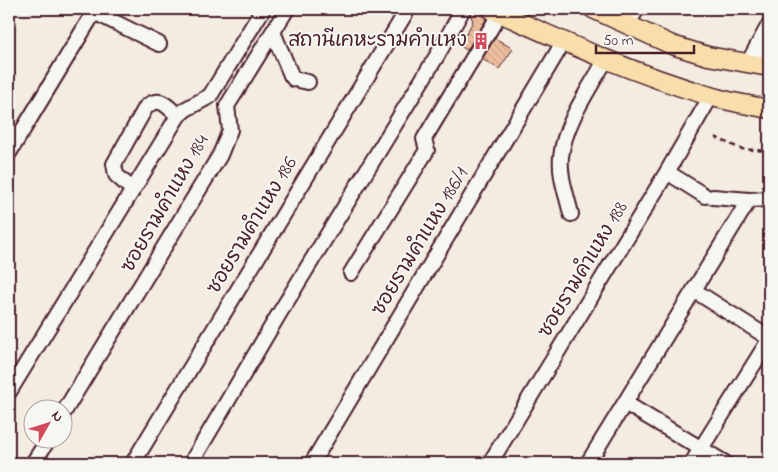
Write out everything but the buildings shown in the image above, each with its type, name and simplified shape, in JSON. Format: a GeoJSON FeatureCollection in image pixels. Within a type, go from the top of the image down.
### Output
{"type":"FeatureCollection","features":[{"type":"Feature","properties":{"kind":"main road"},"geometry":{"type":"LineString","coordinates":[[592,9],[672,45],[708,56],[759,65]]}},
{"type":"Feature","properties":{"kind":"main road"},"geometry":{"type":"LineString","coordinates":[[495,11],[606,59],[711,96],[769,109]]}},
{"type":"Feature","properties":{"kind":"street"},"geometry":{"type":"LineString","coordinates":[[287,9],[275,29],[227,106],[210,96],[261,12],[275,29],[290,75],[294,79],[308,82]]}},
{"type":"Feature","properties":{"kind":"street","name":"ซอยรามคำแหง 186"},"geometry":{"type":"LineString","coordinates":[[133,463],[408,9]]}},
{"type":"Feature","properties":{"kind":"street"},"geometry":{"type":"LineString","coordinates":[[191,463],[279,314],[438,54],[463,9]]}},
{"type":"Feature","properties":{"kind":"street"},"geometry":{"type":"LineString","coordinates":[[627,25],[637,9]]}},
{"type":"Feature","properties":{"kind":"street"},"geometry":{"type":"LineString","coordinates":[[9,153],[95,10],[159,44]]}},
{"type":"Feature","properties":{"kind":"street"},"geometry":{"type":"LineString","coordinates":[[351,273],[427,150],[424,139],[495,11]]}},
{"type":"Feature","properties":{"kind":"street"},"geometry":{"type":"LineString","coordinates":[[759,65],[769,25]]}},
{"type":"Feature","properties":{"kind":"street","name":"ซอยรามคำแหง 186/1"},"geometry":{"type":"LineString","coordinates":[[312,463],[564,41]]}},
{"type":"Feature","properties":{"kind":"street"},"geometry":{"type":"LineString","coordinates":[[759,65],[769,47]]}},
{"type":"Feature","properties":{"kind":"street"},"geometry":{"type":"LineString","coordinates":[[571,214],[562,176],[561,158],[564,140],[606,59]]}},
{"type":"Feature","properties":{"kind":"street","name":"ซอยรามคำแหง 184"},"geometry":{"type":"LineString","coordinates":[[9,392],[178,116],[186,109],[210,96]]}},
{"type":"Feature","properties":{"kind":"street","name":"ซอยรามคำแหง 188"},"geometry":{"type":"LineString","coordinates":[[490,463],[667,172],[711,96]]}},
{"type":"Feature","properties":{"kind":"street"},"geometry":{"type":"LineString","coordinates":[[133,190],[116,175],[114,164],[146,107],[152,102],[162,102],[178,116]]}},
{"type":"Feature","properties":{"kind":"street","name":"ซอยรามคำแหง 184"},"geometry":{"type":"LineString","coordinates":[[71,400],[220,155],[230,130],[227,106]]}},
{"type":"Feature","properties":{"kind":"street"},"geometry":{"type":"LineString","coordinates":[[667,172],[709,196],[750,200],[769,199]]}},
{"type":"Feature","properties":{"kind":"street"},"geometry":{"type":"LineString","coordinates":[[588,463],[750,200]]}},
{"type":"Feature","properties":{"kind":"street"},"geometry":{"type":"LineString","coordinates":[[692,463],[769,339],[695,291]]}},
{"type":"Feature","properties":{"kind":"street"},"geometry":{"type":"LineString","coordinates":[[625,403],[725,463]]}},
{"type":"Feature","properties":{"kind":"street"},"geometry":{"type":"LineString","coordinates":[[33,463],[41,450]]}},
{"type":"Feature","properties":{"kind":"path"},"geometry":{"type":"LineString","coordinates":[[715,137],[741,149],[769,151]]}},
{"type":"Feature","properties":{"kind":"place","name":"สถานีเคหะรามคำแหง"},"geometry":{"type":"Point","coordinates":[481,41]}}]}
